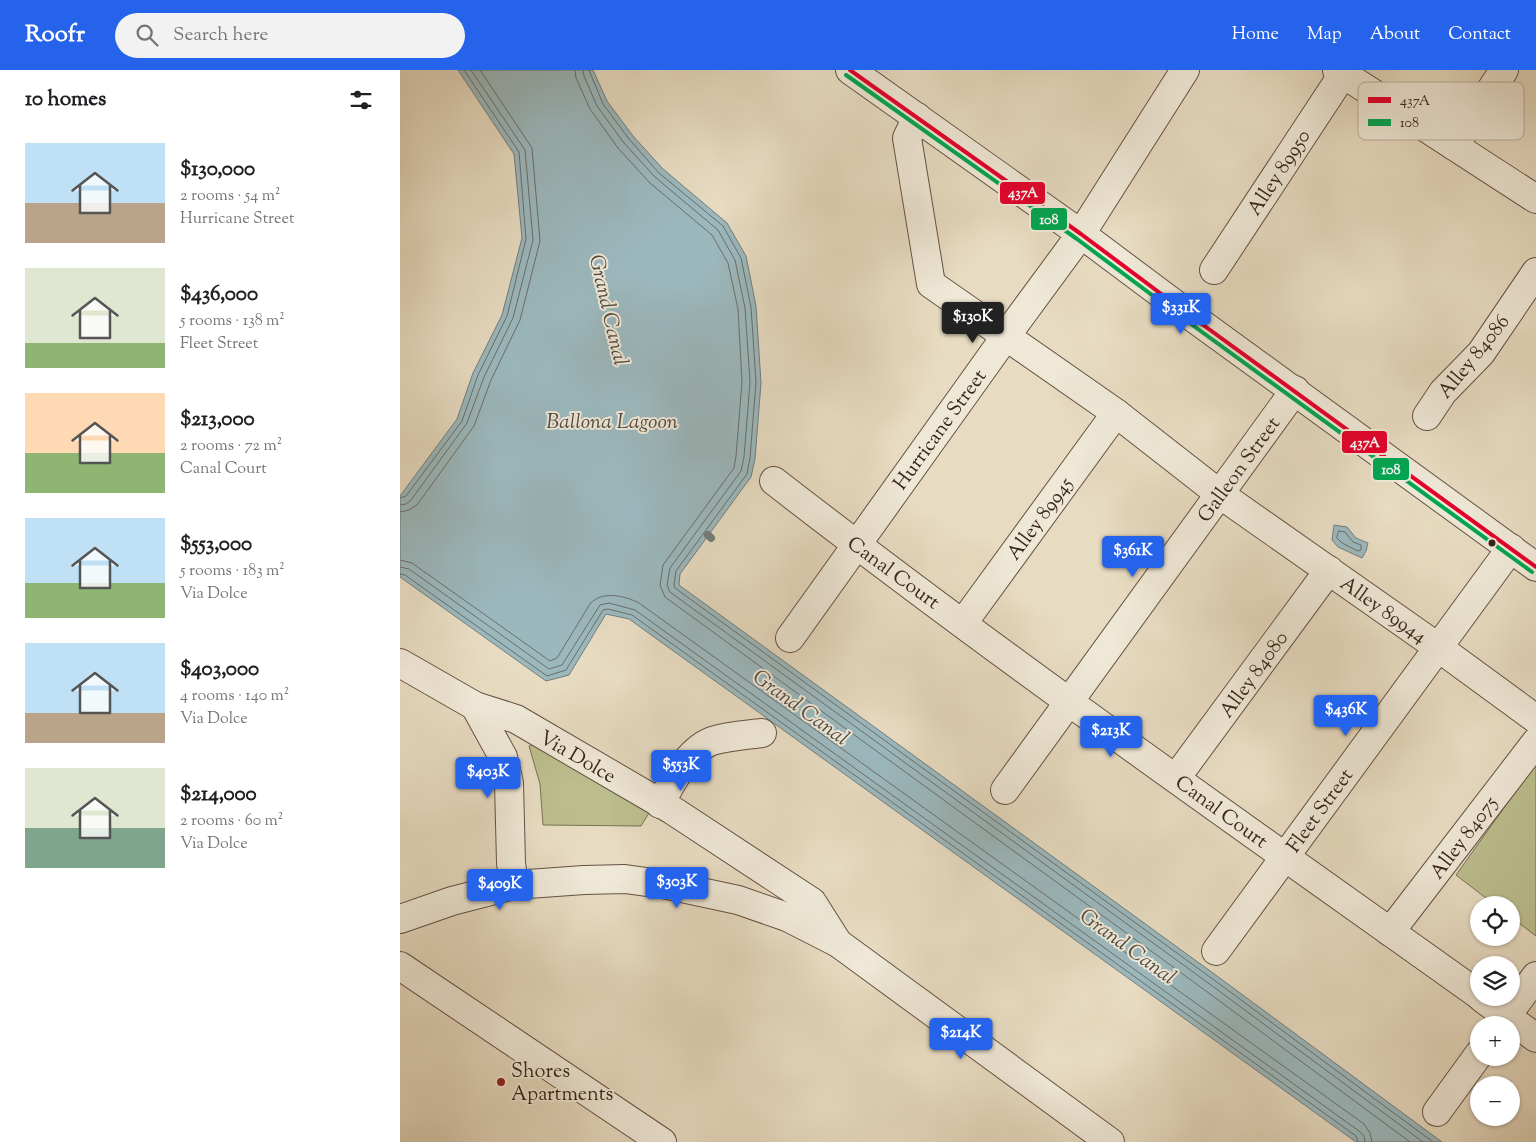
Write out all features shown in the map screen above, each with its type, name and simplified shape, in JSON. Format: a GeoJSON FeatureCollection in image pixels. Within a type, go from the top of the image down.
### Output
{"type":"FeatureCollection","features":[{"type":"Feature","properties":{"kind":"street"},"geometry":{"type":"LineString","coordinates":[[850,70],[1081,234],[1536,566]]}},
{"type":"Feature","properties":{"kind":"street","name":"Hurricane Street"},"geometry":{"type":"LineString","coordinates":[[790,638],[1081,234],[1186,70]]}},
{"type":"Feature","properties":{"kind":"street"},"geometry":{"type":"LineString","coordinates":[[1496,82],[1504,70]]}},
{"type":"Feature","properties":{"kind":"street"},"geometry":{"type":"LineString","coordinates":[[1340,72],[1358,84]]}},
{"type":"Feature","properties":{"kind":"street","name":"Alley 89950"},"geometry":{"type":"LineString","coordinates":[[1214,270],[1340,72]]}},
{"type":"Feature","properties":{"kind":"street","name":"Alley 89944"},"geometry":{"type":"LineString","coordinates":[[917,117],[907,138],[931,284],[1116,413],[1221,495],[1330,570],[1536,719]]}},
{"type":"Feature","properties":{"kind":"street"},"geometry":{"type":"LineString","coordinates":[[1445,140],[1536,200]]}},
{"type":"Feature","properties":{"kind":"street"},"geometry":{"type":"LineString","coordinates":[[1454,146],[1458,140]]}},
{"type":"Feature","properties":{"kind":"street","name":"Alley 84086"},"geometry":{"type":"LineString","coordinates":[[1427,416],[1443,392],[1481,353],[1536,272]]}},
{"type":"Feature","properties":{"kind":"street","name":"Galleon Street"},"geometry":{"type":"LineString","coordinates":[[1004,790],[1221,495],[1295,390]]}},
{"type":"Feature","properties":{"kind":"street","name":"Alley 89945"},"geometry":{"type":"LineString","coordinates":[[963,623],[1116,413]]}},
{"type":"Feature","properties":{"kind":"street","name":"Canal Court"},"geometry":{"type":"LineString","coordinates":[[774,481],[856,545],[1068,701],[1470,989]]}},
{"type":"Feature","properties":{"kind":"street","name":"Fleet Street"},"geometry":{"type":"LineString","coordinates":[[1216,951],[1511,548]]}},
{"type":"Feature","properties":{"kind":"street","name":"Alley 84080"},"geometry":{"type":"LineString","coordinates":[[1176,778],[1330,570]]}},
{"type":"Feature","properties":{"kind":"street","name":"Via Dolce"},"geometry":{"type":"LineString","coordinates":[[400,663],[475,706],[516,719],[660,804],[812,902],[838,943]]}},
{"type":"Feature","properties":{"kind":"street"},"geometry":{"type":"LineString","coordinates":[[475,706],[503,758],[509,783],[511,863],[514,885]]}},
{"type":"Feature","properties":{"kind":"street"},"geometry":{"type":"LineString","coordinates":[[660,804],[670,784],[690,756],[710,742],[735,736],[762,733]]}},
{"type":"Feature","properties":{"kind":"street","name":"Alley 84075"},"geometry":{"type":"LineString","coordinates":[[1390,932],[1536,742]]}},
{"type":"Feature","properties":{"kind":"street","name":"Via Dolce"},"geometry":{"type":"LineString","coordinates":[[400,919],[452,901],[514,885],[584,880],[625,879],[668,885],[738,900],[786,917],[838,943],[1110,1142]]}},
{"type":"Feature","properties":{"kind":"street"},"geometry":{"type":"LineString","coordinates":[[400,966],[662,1142]]}},
{"type":"Feature","properties":{"kind":"street"},"geometry":{"type":"LineString","coordinates":[[1507,1016],[1536,976]]}},
{"type":"Feature","properties":{"kind":"street"},"geometry":{"type":"LineString","coordinates":[[1490,1006],[1500,1016]]}},
{"type":"Feature","properties":{"kind":"street"},"geometry":{"type":"LineString","coordinates":[[1520,1029],[1536,1038]]}},
{"type":"Feature","properties":{"kind":"street"},"geometry":{"type":"LineString","coordinates":[[1437,1112],[1470,1066]]}},
{"type":"Feature","properties":{"kind":"green space"},"geometry":{"type":"Polygon","coordinates":[[[533,744],[649,813],[641,826],[543,825],[540,784],[529,746],[533,744]]]}},
{"type":"Feature","properties":{"kind":"green space"},"geometry":{"type":"Polygon","coordinates":[[[1536,763],[1536,936],[1520,924],[1520,896],[1483,896],[1456,875],[1536,763]]]}},
{"type":"Feature","properties":{"kind":"water","name":"Ballona Lagoon"},"geometry":{"type":"Polygon","coordinates":[[[458,70],[593,70],[607,101],[633,136],[663,169],[727,223],[746,256],[756,306],[761,383],[755,459],[751,477],[680,574],[679,585],[1442,1142],[1356,1142],[629,619],[606,614],[569,675],[546,681],[400,577],[400,496],[457,419],[473,373],[502,315],[522,238],[514,154],[458,70]]]}},
{"type":"Feature","properties":{"kind":"water"},"geometry":{"type":"Polygon","coordinates":[[[1334,525],[1347,527],[1356,538],[1368,543],[1362,558],[1338,547],[1332,540],[1334,525]]]}},
{"type":"Feature","properties":{"kind":"waterway"},"geometry":{"type":"LineString","coordinates":[[708,535],[711,538]]}},
{"type":"Feature","properties":{"kind":"transit line","name":"437A"},"geometry":{"type":"LineString","coordinates":[[850,70],[1081,234],[1536,567]]}},
{"type":"Feature","properties":{"kind":"transit line","name":"108"},"geometry":{"type":"LineString","coordinates":[[846,75],[1077,239],[1532,572]]}},
{"type":"Feature","properties":{"kind":"place","name":"Shores Apartments"},"geometry":{"type":"Point","coordinates":[501,1082]}},
{"type":"Feature","properties":{"kind":"water label","name":"Grand Canal"},"geometry":{"type":"Point","coordinates":[609,310]}},
{"type":"Feature","properties":{"kind":"water label","name":"Grand Canal"},"geometry":{"type":"Point","coordinates":[801,707]}},
{"type":"Feature","properties":{"kind":"water label","name":"Grand Canal"},"geometry":{"type":"Point","coordinates":[1128,946]}}]}
